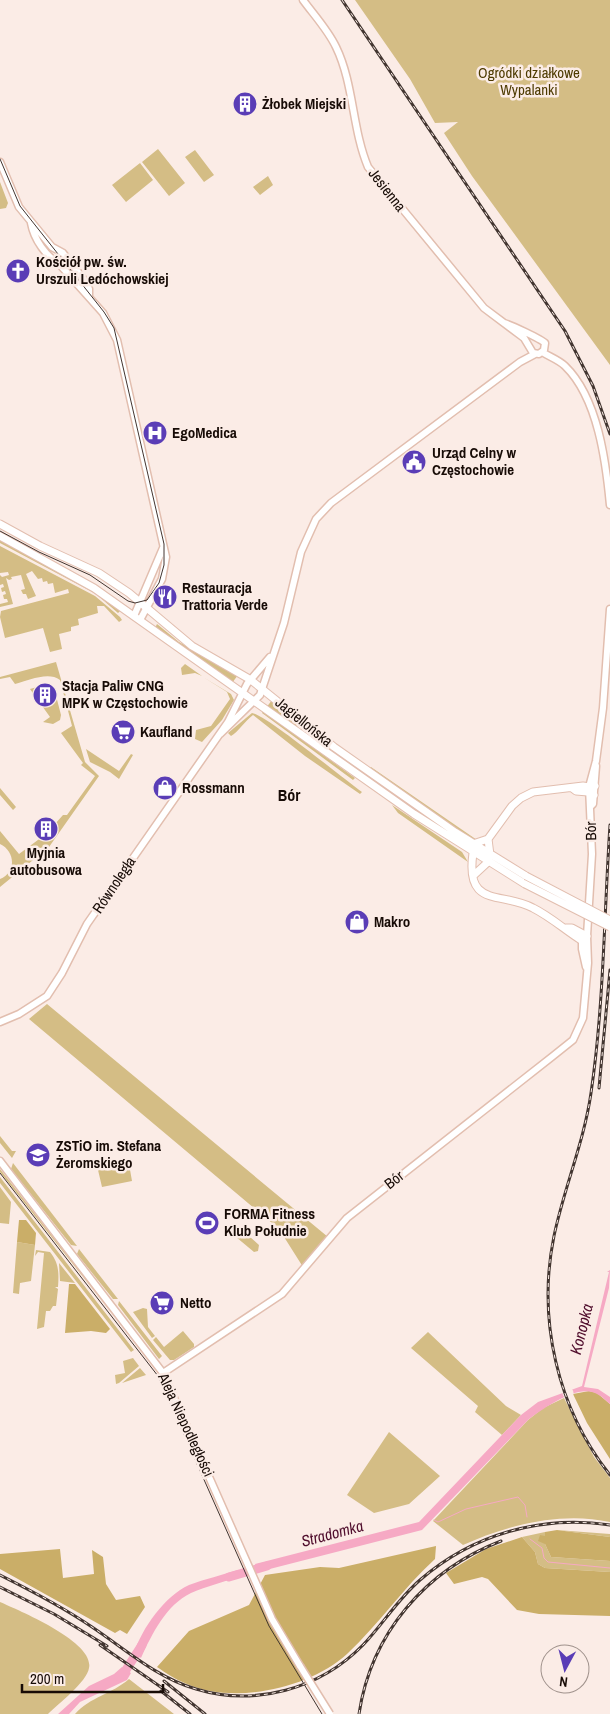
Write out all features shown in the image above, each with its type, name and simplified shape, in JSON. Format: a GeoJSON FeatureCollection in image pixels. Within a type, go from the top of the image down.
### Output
{"type":"FeatureCollection","features":[{"type":"Feature","properties":{"kind":"main road","name":"Jagiellońska"},"geometry":{"type":"LineString","coordinates":[[0,524],[40,546],[99,573],[140,603],[192,646],[251,680],[320,737],[473,844],[489,858],[610,928]]}},
{"type":"Feature","properties":{"kind":"main road","name":"Jagiellońska"},"geometry":{"type":"LineString","coordinates":[[0,536],[87,584],[254,703],[473,853],[489,858]]}},
{"type":"Feature","properties":{"kind":"main road"},"geometry":{"type":"LineString","coordinates":[[473,844],[488,839],[512,806],[521,798],[533,792],[572,788],[576,791],[591,790]]}},
{"type":"Feature","properties":{"kind":"main road"},"geometry":{"type":"LineString","coordinates":[[474,875],[489,858],[488,839]]}},
{"type":"Feature","properties":{"kind":"main road"},"geometry":{"type":"LineString","coordinates":[[473,853],[471,865],[474,875],[479,889],[488,897],[525,904],[566,928],[569,927],[584,936]]}},
{"type":"Feature","properties":{"kind":"main road","name":"Jagiellońska"},"geometry":{"type":"LineString","coordinates":[[526,880],[610,920]]}},
{"type":"Feature","properties":{"kind":"street","name":"Jesienna"},"geometry":{"type":"LineString","coordinates":[[303,0],[336,46],[342,62],[359,145],[368,167],[484,308],[524,338],[536,350],[558,360],[575,378],[589,404],[600,439],[610,505]]}},
{"type":"Feature","properties":{"kind":"street"},"geometry":{"type":"LineString","coordinates":[[0,162],[14,199],[52,247],[63,253],[82,277],[89,289],[89,296]]}},
{"type":"Feature","properties":{"kind":"street"},"geometry":{"type":"LineString","coordinates":[[31,222],[36,240],[52,261],[61,266],[107,318],[117,340],[166,557],[163,574],[147,609],[137,618]]}},
{"type":"Feature","properties":{"kind":"street"},"geometry":{"type":"LineString","coordinates":[[275,647],[284,624],[301,552],[316,519],[331,503],[536,350],[543,341],[504,323]]}},
{"type":"Feature","properties":{"kind":"street"},"geometry":{"type":"LineString","coordinates":[[536,350],[532,339],[537,338]]}},
{"type":"Feature","properties":{"kind":"street"},"geometry":{"type":"LineString","coordinates":[[137,618],[140,603],[163,548]]}},
{"type":"Feature","properties":{"kind":"street"},"geometry":{"type":"LineString","coordinates":[[591,790],[604,708],[610,609]]}},
{"type":"Feature","properties":{"kind":"street","name":"Równoległa"},"geometry":{"type":"LineString","coordinates":[[0,1022],[19,1014],[46,996],[62,973],[87,924],[220,734],[233,714],[242,694],[268,660],[275,647]]}},
{"type":"Feature","properties":{"kind":"street","name":"Równoległa"},"geometry":{"type":"LineString","coordinates":[[220,734],[254,703],[263,689],[275,647]]}},
{"type":"Feature","properties":{"kind":"street","name":"Bór"},"geometry":{"type":"LineString","coordinates":[[163,1373],[282,1294],[347,1218],[572,1040],[584,1018],[586,967],[588,963],[584,936],[588,915],[592,860],[591,790]]}},
{"type":"Feature","properties":{"kind":"street","name":"Aleja Niepodległości"},"geometry":{"type":"LineString","coordinates":[[0,1161],[163,1373],[272,1619],[330,1714]]}},
{"type":"Feature","properties":{"kind":"green space","name":"Ogródki działkowe Wypalanki"},"geometry":{"type":"Polygon","coordinates":[[[355,0],[610,0],[610,365],[472,176],[444,133],[458,122],[435,123],[410,79],[355,0]]]}},
{"type":"Feature","properties":{"kind":"green space"},"geometry":{"type":"Polygon","coordinates":[[[158,149],[185,183],[169,196],[142,162],[158,149]]]}},
{"type":"Feature","properties":{"kind":"green space"},"geometry":{"type":"Polygon","coordinates":[[[195,150],[214,175],[204,182],[185,157],[195,150]]]}},
{"type":"Feature","properties":{"kind":"green space"},"geometry":{"type":"Polygon","coordinates":[[[140,163],[153,180],[126,202],[112,185],[140,163]]]}},
{"type":"Feature","properties":{"kind":"green space"},"geometry":{"type":"Polygon","coordinates":[[[268,176],[273,185],[260,195],[253,187],[268,176]]]}},
{"type":"Feature","properties":{"kind":"green space"},"geometry":{"type":"Polygon","coordinates":[[[0,182],[8,203],[6,208],[0,209],[0,182]]]}},
{"type":"Feature","properties":{"kind":"green space"},"geometry":{"type":"Polygon","coordinates":[[[0,539],[78,581],[121,610],[118,613],[96,594],[0,543],[0,539]]]}},
{"type":"Feature","properties":{"kind":"green space"},"geometry":{"type":"Polygon","coordinates":[[[0,546],[95,596],[122,620],[119,622],[104,606],[97,606],[98,613],[78,619],[79,625],[71,627],[71,631],[59,634],[62,649],[50,652],[43,628],[5,638],[0,617],[1,611],[69,593],[68,589],[55,593],[53,583],[43,582],[42,578],[38,579],[32,571],[26,574],[36,596],[28,599],[26,594],[23,594],[21,590],[25,589],[21,575],[11,577],[12,579],[9,580],[6,578],[13,604],[0,607],[0,604],[8,602],[7,599],[4,599],[3,595],[6,594],[5,591],[2,592],[1,588],[4,587],[3,584],[0,585],[0,575],[2,577],[9,575],[8,572],[0,573],[0,546]]]}},
{"type":"Feature","properties":{"kind":"green space"},"geometry":{"type":"Polygon","coordinates":[[[157,624],[179,642],[238,675],[232,683],[155,628],[157,624]]]}},
{"type":"Feature","properties":{"kind":"green space"},"geometry":{"type":"Polygon","coordinates":[[[56,662],[85,762],[99,776],[49,847],[0,887],[0,879],[9,872],[12,861],[9,851],[0,844],[0,831],[19,854],[46,834],[63,815],[67,815],[95,776],[81,765],[83,763],[61,733],[72,726],[60,680],[50,676],[15,684],[10,677],[0,679],[0,677],[56,662]]]}},
{"type":"Feature","properties":{"kind":"green space"},"geometry":{"type":"Polygon","coordinates":[[[185,664],[202,676],[195,673],[182,675],[181,668],[185,664]]]}},
{"type":"Feature","properties":{"kind":"green space"},"geometry":{"type":"Polygon","coordinates":[[[203,677],[231,694],[234,700],[222,720],[202,742],[195,739],[196,730],[211,726],[230,699],[227,692],[203,677]]]}},
{"type":"Feature","properties":{"kind":"green space"},"geometry":{"type":"Polygon","coordinates":[[[44,685],[54,688],[61,715],[60,720],[53,724],[43,722],[50,717],[30,689],[44,685]]]}},
{"type":"Feature","properties":{"kind":"green space"},"geometry":{"type":"Polygon","coordinates":[[[272,700],[308,731],[361,769],[359,772],[266,708],[272,700]]]}},
{"type":"Feature","properties":{"kind":"green space"},"geometry":{"type":"Polygon","coordinates":[[[263,711],[355,778],[353,780],[262,713],[263,711]]]}},
{"type":"Feature","properties":{"kind":"green space"},"geometry":{"type":"Polygon","coordinates":[[[252,713],[260,716],[288,735],[362,792],[360,794],[305,756],[253,715],[234,734],[231,736],[228,733],[252,713]]]}},
{"type":"Feature","properties":{"kind":"green space"},"geometry":{"type":"Polygon","coordinates":[[[86,749],[119,771],[131,754],[133,755],[119,779],[90,762],[86,749]]]}},
{"type":"Feature","properties":{"kind":"green space"},"geometry":{"type":"Polygon","coordinates":[[[371,767],[477,840],[471,840],[369,769],[371,767]]]}},
{"type":"Feature","properties":{"kind":"green space"},"geometry":{"type":"Polygon","coordinates":[[[0,788],[16,807],[13,810],[0,795],[0,788]]]}},
{"type":"Feature","properties":{"kind":"green space"},"geometry":{"type":"Polygon","coordinates":[[[392,805],[462,852],[468,862],[398,813],[392,805]]]}},
{"type":"Feature","properties":{"kind":"green space"},"geometry":{"type":"Polygon","coordinates":[[[47,1004],[328,1237],[303,1267],[279,1229],[29,1019],[47,1004]]]}},
{"type":"Feature","properties":{"kind":"green space"},"geometry":{"type":"Polygon","coordinates":[[[0,1136],[12,1151],[16,1151],[12,1158],[0,1143],[0,1136]]]}},
{"type":"Feature","properties":{"kind":"green space"},"geometry":{"type":"Polygon","coordinates":[[[13,1163],[77,1246],[71,1245],[11,1169],[13,1163]]]}},
{"type":"Feature","properties":{"kind":"green space"},"geometry":{"type":"Polygon","coordinates":[[[129,1164],[132,1181],[102,1187],[98,1170],[129,1164]]]}},
{"type":"Feature","properties":{"kind":"green space"},"geometry":{"type":"Polygon","coordinates":[[[0,1169],[152,1364],[0,1172],[0,1169]]]}},
{"type":"Feature","properties":{"kind":"green space"},"geometry":{"type":"Polygon","coordinates":[[[0,1177],[134,1350],[131,1352],[0,1183],[0,1177]]]}},
{"type":"Feature","properties":{"kind":"green space"},"geometry":{"type":"Polygon","coordinates":[[[0,1187],[11,1202],[9,1224],[0,1223],[0,1187]]]}},
{"type":"Feature","properties":{"kind":"green space"},"geometry":{"type":"Polygon","coordinates":[[[242,1230],[259,1245],[258,1251],[254,1252],[236,1237],[242,1230]]]}},
{"type":"Feature","properties":{"kind":"green space"},"geometry":{"type":"Polygon","coordinates":[[[17,1242],[35,1245],[31,1281],[20,1283],[19,1294],[13,1293],[17,1242]]]}},
{"type":"Feature","properties":{"kind":"green space"},"geometry":{"type":"Polygon","coordinates":[[[79,1249],[118,1299],[113,1299],[77,1254],[79,1249]]]}},
{"type":"Feature","properties":{"kind":"green space"},"geometry":{"type":"Polygon","coordinates":[[[36,1250],[50,1252],[58,1268],[58,1287],[55,1287],[58,1289],[56,1306],[53,1306],[50,1311],[46,1311],[44,1327],[37,1329],[44,1253],[38,1252],[35,1256],[36,1250]]]}},
{"type":"Feature","properties":{"kind":"green space"},"geometry":{"type":"Polygon","coordinates":[[[59,1263],[75,1283],[60,1281],[59,1263]]]}},
{"type":"Feature","properties":{"kind":"green space"},"geometry":{"type":"Polygon","coordinates":[[[119,1301],[162,1356],[159,1359],[118,1305],[119,1301]]]}},
{"type":"Feature","properties":{"kind":"green space"},"geometry":{"type":"Polygon","coordinates":[[[143,1308],[147,1309],[148,1327],[155,1336],[152,1338],[133,1312],[143,1308]]]}},
{"type":"Feature","properties":{"kind":"green space"},"geometry":{"type":"Polygon","coordinates":[[[183,1331],[194,1344],[194,1347],[174,1360],[170,1360],[153,1340],[156,1337],[164,1347],[183,1331]]]}},
{"type":"Feature","properties":{"kind":"green space"},"geometry":{"type":"Polygon","coordinates":[[[428,1332],[506,1406],[521,1415],[502,1435],[475,1412],[478,1406],[411,1348],[428,1332]]]}},
{"type":"Feature","properties":{"kind":"green space"},"geometry":{"type":"Polygon","coordinates":[[[133,1358],[139,1366],[116,1384],[115,1375],[125,1373],[123,1361],[133,1358]]]}},
{"type":"Feature","properties":{"kind":"green space"},"geometry":{"type":"Polygon","coordinates":[[[140,1368],[146,1375],[122,1383],[140,1368]]]}},
{"type":"Feature","properties":{"kind":"green space"},"geometry":{"type":"Polygon","coordinates":[[[564,1398],[594,1457],[610,1478],[610,1522],[573,1518],[554,1519],[498,1531],[463,1545],[433,1521],[528,1420],[543,1408],[564,1398]]]}},
{"type":"Feature","properties":{"kind":"green space"},"geometry":{"type":"Polygon","coordinates":[[[389,1432],[440,1476],[409,1504],[374,1513],[347,1495],[389,1432]]]}},
{"type":"Feature","properties":{"kind":"green space"},"geometry":{"type":"Polygon","coordinates":[[[557,1530],[610,1534],[610,1537],[557,1530]]]}},
{"type":"Feature","properties":{"kind":"green space"},"geometry":{"type":"Polygon","coordinates":[[[545,1532],[545,1544],[551,1557],[610,1561],[610,1572],[545,1568],[538,1564],[535,1552],[522,1537],[545,1532]]]}},
{"type":"Feature","properties":{"kind":"green space"},"geometry":{"type":"Polygon","coordinates":[[[0,1602],[39,1620],[69,1638],[88,1658],[89,1668],[83,1680],[48,1714],[0,1714],[0,1602]]]}},
{"type":"Feature","properties":{"kind":"green space"},"geometry":{"type":"Polygon","coordinates":[[[129,1679],[174,1714],[75,1714],[87,1703],[129,1679]]]}},
{"type":"Feature","properties":{"kind":"shaded area"},"geometry":{"type":"Polygon","coordinates":[[[19,1220],[26,1220],[36,1233],[35,1245],[17,1242],[19,1220]]]}},
{"type":"Feature","properties":{"kind":"shaded area"},"geometry":{"type":"Polygon","coordinates":[[[610,1270],[609,1288],[584,1387],[598,1389],[610,1397],[610,1404],[597,1394],[580,1392],[571,1394],[542,1410],[528,1420],[422,1530],[258,1572],[255,1564],[419,1522],[521,1415],[538,1402],[582,1386],[609,1272],[607,1272],[610,1270]]]}},
{"type":"Feature","properties":{"kind":"shaded area"},"geometry":{"type":"Polygon","coordinates":[[[69,1284],[75,1284],[110,1329],[106,1333],[91,1331],[65,1333],[69,1284]]]}},
{"type":"Feature","properties":{"kind":"shaded area"},"geometry":{"type":"Polygon","coordinates":[[[589,1391],[597,1393],[610,1404],[610,1459],[587,1423],[573,1394],[589,1391]]]}},
{"type":"Feature","properties":{"kind":"shaded area"},"geometry":{"type":"Polygon","coordinates":[[[557,1530],[610,1537],[610,1561],[551,1557],[545,1544],[538,1541],[540,1535],[545,1536],[545,1532],[557,1530]]]}},
{"type":"Feature","properties":{"kind":"shaded area"},"geometry":{"type":"Polygon","coordinates":[[[522,1537],[535,1552],[538,1564],[545,1568],[610,1572],[610,1616],[539,1614],[517,1610],[488,1579],[482,1577],[454,1584],[446,1573],[486,1549],[522,1537]]]}},
{"type":"Feature","properties":{"kind":"shaded area"},"geometry":{"type":"Polygon","coordinates":[[[436,1546],[435,1559],[412,1582],[370,1631],[347,1654],[313,1676],[271,1690],[227,1693],[206,1690],[187,1684],[157,1667],[189,1631],[249,1605],[265,1575],[320,1567],[339,1568],[436,1546]]]}},
{"type":"Feature","properties":{"kind":"shaded area"},"geometry":{"type":"Polygon","coordinates":[[[60,1549],[63,1578],[94,1574],[92,1550],[103,1557],[106,1584],[116,1600],[140,1596],[145,1607],[127,1634],[120,1630],[115,1633],[0,1569],[0,1554],[60,1549]]]}},
{"type":"Feature","properties":{"kind":"shaded area"},"geometry":{"type":"Polygon","coordinates":[[[238,1570],[240,1576],[182,1598],[161,1621],[141,1658],[134,1653],[149,1623],[171,1597],[189,1585],[238,1570]]]}},
{"type":"Feature","properties":{"kind":"shaded area"},"geometry":{"type":"Polygon","coordinates":[[[122,1667],[131,1673],[127,1680],[80,1702],[69,1714],[58,1714],[89,1686],[114,1674],[122,1667]]]}},
{"type":"Feature","properties":{"kind":"pier"},"geometry":{"type":"Polygon","coordinates":[[[568,1387],[574,1393],[568,1399],[562,1393],[568,1387]]]}},
{"type":"Feature","properties":{"kind":"waterway"},"geometry":{"type":"LineString","coordinates":[[434,1520],[438,1522],[466,1509],[518,1497],[525,1505],[527,1517]]}},
{"type":"Feature","properties":{"kind":"waterway"},"geometry":{"type":"LineString","coordinates":[[530,1539],[542,1548],[544,1558],[548,1562],[610,1568]]}},
{"type":"Feature","properties":{"kind":"waterway","name":"Stradomka"},"geometry":{"type":"LineString","coordinates":[[229,1577],[267,1566]]}},
{"type":"Feature","properties":{"kind":"waterway","name":"Stradomka"},"geometry":{"type":"LineString","coordinates":[[119,1677],[124,1673],[142,1645]]}},
{"type":"Feature","properties":{"kind":"tram line"},"geometry":{"type":"LineString","coordinates":[[0,159],[20,206],[104,312],[114,328],[164,544],[164,565],[159,583],[147,600],[135,603],[128,601],[90,575],[39,552],[0,531]]}},
{"type":"Feature","properties":{"kind":"tram line"},"geometry":{"type":"LineString","coordinates":[[0,1173],[158,1376],[269,1626],[322,1714]]}},
{"type":"Feature","properties":{"kind":"railway"},"geometry":{"type":"LineString","coordinates":[[342,0],[565,331],[593,386],[610,434]]}},
{"type":"Feature","properties":{"kind":"railway"},"geometry":{"type":"LineString","coordinates":[[610,825],[599,1027],[591,1093],[584,1129],[554,1236],[549,1267],[548,1299],[550,1330],[556,1362],[565,1392],[576,1421],[610,1475]]}},
{"type":"Feature","properties":{"kind":"railway"},"geometry":{"type":"LineString","coordinates":[[599,1088],[610,970]]}},
{"type":"Feature","properties":{"kind":"railway"},"geometry":{"type":"LineString","coordinates":[[0,1575],[70,1613],[168,1678],[196,1689],[218,1694],[263,1695],[307,1683],[327,1673],[346,1660],[363,1645],[412,1587],[441,1564],[462,1551],[485,1540],[534,1526],[559,1523],[610,1525]]}},
{"type":"Feature","properties":{"kind":"railway"},"geometry":{"type":"LineString","coordinates":[[359,1714],[365,1685],[376,1657],[389,1631],[406,1608],[426,1587],[449,1569],[474,1553],[501,1541]]}},
{"type":"Feature","properties":{"kind":"railway"},"geometry":{"type":"LineString","coordinates":[[0,1587],[54,1614],[107,1646]]}},
{"type":"Feature","properties":{"kind":"railway"},"geometry":{"type":"LineString","coordinates":[[100,1645],[168,1692]]}},
{"type":"Feature","properties":{"kind":"railway"},"geometry":{"type":"LineString","coordinates":[[164,1681],[205,1714]]}},
{"type":"Feature","properties":{"kind":"railway"},"geometry":{"type":"LineString","coordinates":[[161,1691],[190,1714]]}},
{"type":"Feature","properties":{"kind":"place","name":"Żłobek Miejski"},"geometry":{"type":"Point","coordinates":[245,104]}},
{"type":"Feature","properties":{"kind":"place","name":"Kościół pw. św. Urszuli Ledóchowskiej"},"geometry":{"type":"Point","coordinates":[18,271]}},
{"type":"Feature","properties":{"kind":"place","name":"EgoMedica"},"geometry":{"type":"Point","coordinates":[155,433]}},
{"type":"Feature","properties":{"kind":"place","name":"Urząd Celny w Częstochowie"},"geometry":{"type":"Point","coordinates":[414,462]}},
{"type":"Feature","properties":{"kind":"place","name":"Restauracja Trattoria Verde"},"geometry":{"type":"Point","coordinates":[165,597]}},
{"type":"Feature","properties":{"kind":"place","name":"Stacja Paliw CNG MPK w Częstochowie"},"geometry":{"type":"Point","coordinates":[45,695]}},
{"type":"Feature","properties":{"kind":"place","name":"Kaufland"},"geometry":{"type":"Point","coordinates":[123,732]}},
{"type":"Feature","properties":{"kind":"place","name":"Rossmann"},"geometry":{"type":"Point","coordinates":[165,788]}},
{"type":"Feature","properties":{"kind":"place","name":"Myjnia autobusowa"},"geometry":{"type":"Point","coordinates":[46,829]}},
{"type":"Feature","properties":{"kind":"place","name":"Makro"},"geometry":{"type":"Point","coordinates":[357,922]}},
{"type":"Feature","properties":{"kind":"place","name":"ZSTiO im. Stefana Żeromskiego"},"geometry":{"type":"Point","coordinates":[38,1155]}},
{"type":"Feature","properties":{"kind":"place","name":"FORMA Fitness Klub Południe"},"geometry":{"type":"Point","coordinates":[207,1223]}},
{"type":"Feature","properties":{"kind":"place","name":"Netto"},"geometry":{"type":"Point","coordinates":[162,1303]}},
{"type":"Feature","properties":{"kind":"district","name":"Bór"},"geometry":{"type":"Point","coordinates":[289,795]}},
{"type":"Feature","properties":{"kind":"water label","name":"Konopka"},"geometry":{"type":"Point","coordinates":[581,1329]}}]}
